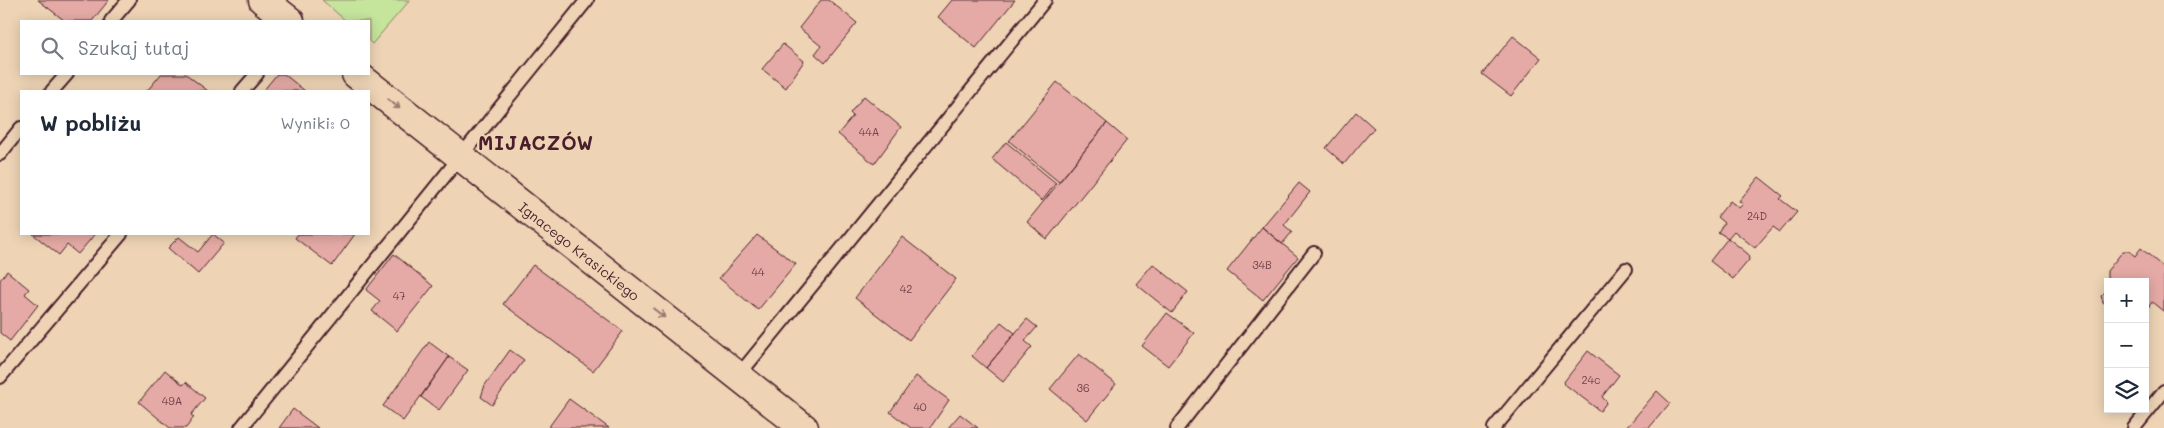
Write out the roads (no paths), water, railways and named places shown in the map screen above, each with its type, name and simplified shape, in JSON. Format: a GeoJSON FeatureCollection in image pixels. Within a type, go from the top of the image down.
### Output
{"type":"FeatureCollection","features":[{"type":"Feature","properties":{"kind":"street"},"geometry":{"type":"LineString","coordinates":[[263,0],[289,20]]}},
{"type":"Feature","properties":{"kind":"street","name":"Ignacego Krasickiego"},"geometry":{"type":"LineString","coordinates":[[357,75],[804,428]]}},
{"type":"Feature","properties":{"kind":"lane"},"geometry":{"type":"LineString","coordinates":[[112,20],[129,0]]}},
{"type":"Feature","properties":{"kind":"lane"},"geometry":{"type":"LineString","coordinates":[[241,428],[587,0]]}},
{"type":"Feature","properties":{"kind":"lane"},"geometry":{"type":"LineString","coordinates":[[738,376],[1045,0]]}},
{"type":"Feature","properties":{"kind":"lane"},"geometry":{"type":"LineString","coordinates":[[53,90],[66,75]]}},
{"type":"Feature","properties":{"kind":"lane"},"geometry":{"type":"LineString","coordinates":[[243,90],[256,75]]}},
{"type":"Feature","properties":{"kind":"lane"},"geometry":{"type":"LineString","coordinates":[[0,154],[20,129]]}},
{"type":"Feature","properties":{"kind":"lane"},"geometry":{"type":"LineString","coordinates":[[0,377],[120,235]]}},
{"type":"Feature","properties":{"kind":"lane"},"geometry":{"type":"LineString","coordinates":[[1177,428],[1314,254]]}},
{"type":"Feature","properties":{"kind":"lane"},"geometry":{"type":"LineString","coordinates":[[1494,428],[1626,269]]}},
{"type":"Feature","properties":{"kind":"lane"},"geometry":{"type":"LineString","coordinates":[[2134,428],[2164,391]]}},
{"type":"Feature","properties":{"kind":"district","name":"MIJACZÓW"},"geometry":{"type":"Point","coordinates":[536,142]}}]}
